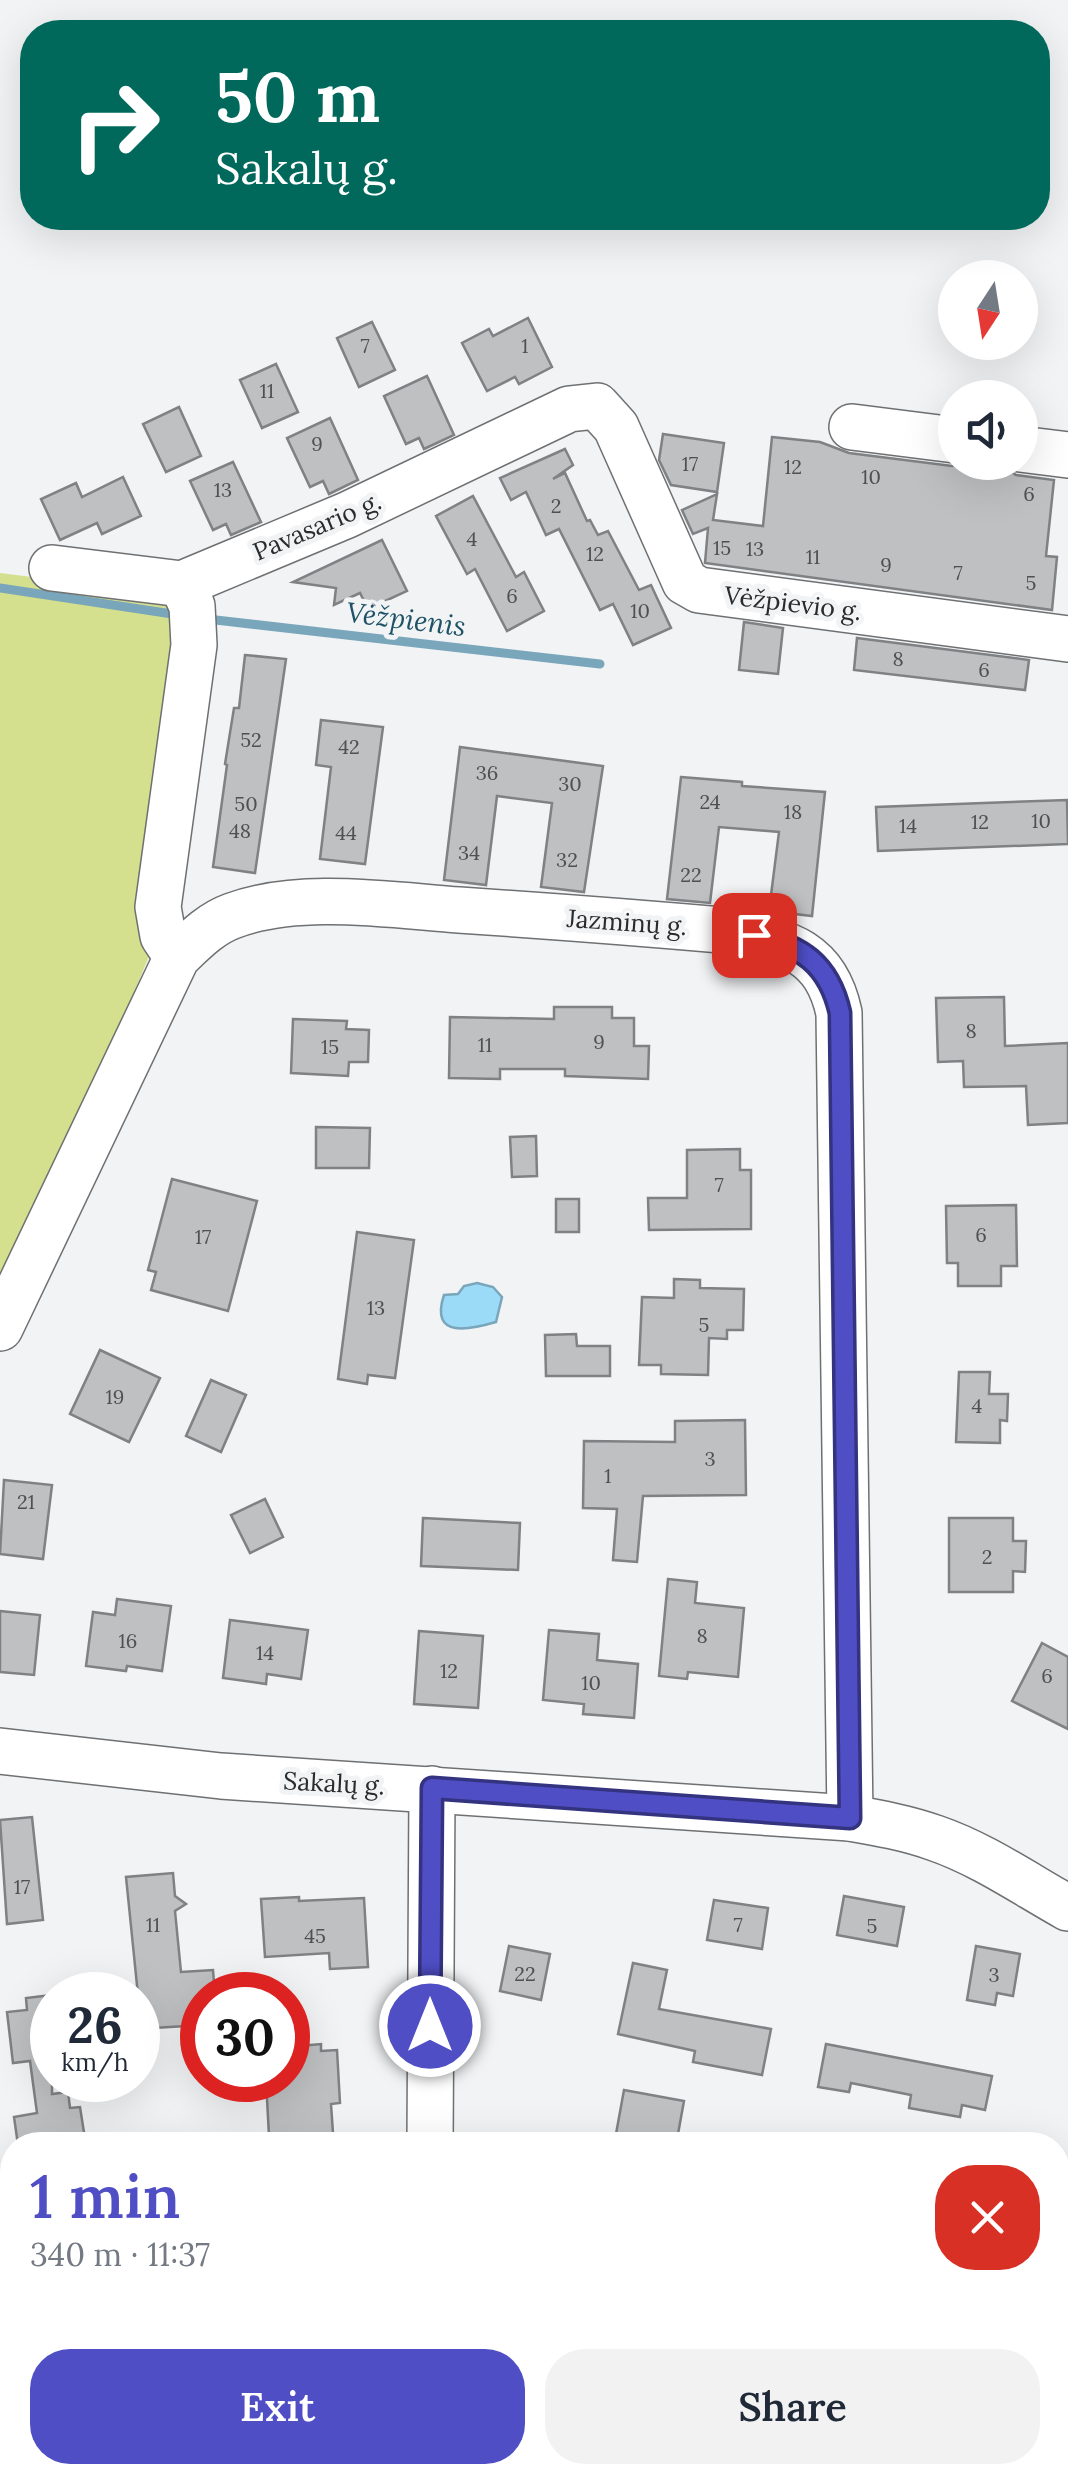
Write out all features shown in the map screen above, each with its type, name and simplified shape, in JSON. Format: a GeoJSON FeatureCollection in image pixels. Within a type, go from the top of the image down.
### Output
{"type":"FeatureCollection","features":[{"type":"Feature","properties":{"kind":"street","name":"Vėžpievio g."},"geometry":{"type":"LineString","coordinates":[[569,410],[597,406],[616,427],[686,582],[699,590],[1068,639]]}},
{"type":"Feature","properties":{"kind":"street","name":"Pavasario g."},"geometry":{"type":"LineString","coordinates":[[52,568],[182,584],[348,514],[569,410]]}},
{"type":"Feature","properties":{"kind":"street"},"geometry":{"type":"LineString","coordinates":[[852,427],[938,438]]}},
{"type":"Feature","properties":{"kind":"street"},"geometry":{"type":"LineString","coordinates":[[1038,451],[1068,455]]}},
{"type":"Feature","properties":{"kind":"street"},"geometry":{"type":"LineString","coordinates":[[178,956],[163,936],[158,908],[194,645],[192,606],[182,584]]}},
{"type":"Feature","properties":{"kind":"street","name":"Jazminų g."},"geometry":{"type":"LineString","coordinates":[[0,1328],[178,956],[201,934],[232,916],[278,906],[328,902],[733,931],[775,940],[804,953],[834,988],[840,1013],[850,1818]]}},
{"type":"Feature","properties":{"kind":"street","name":"Sakalų g."},"geometry":{"type":"LineString","coordinates":[[0,1751],[221,1776],[850,1818],[898,1826],[936,1838],[1068,1908]]}},
{"type":"Feature","properties":{"kind":"street"},"geometry":{"type":"LineString","coordinates":[[430,2132],[432,1788]]}},
{"type":"Feature","properties":{"kind":"green space"},"geometry":{"type":"Polygon","coordinates":[[[0,573],[178,595],[150,954],[0,1312],[0,573]]]}},
{"type":"Feature","properties":{"kind":"water"},"geometry":{"type":"Polygon","coordinates":[[[477,1283],[493,1287],[502,1297],[496,1322],[465,1328],[448,1325],[442,1319],[444,1295],[458,1294],[464,1286],[477,1283]]]}},
{"type":"Feature","properties":{"kind":"building"},"geometry":{"type":"Polygon","coordinates":[[[528,318],[552,367],[519,384],[515,377],[487,391],[462,343],[489,329],[493,336],[528,318]]]}},
{"type":"Feature","properties":{"kind":"building"},"geometry":{"type":"Polygon","coordinates":[[[372,322],[395,370],[359,387],[337,338],[372,322]]]}},
{"type":"Feature","properties":{"kind":"building"},"geometry":{"type":"Polygon","coordinates":[[[276,364],[298,412],[262,428],[240,380],[276,364]]]}},
{"type":"Feature","properties":{"kind":"building"},"geometry":{"type":"Polygon","coordinates":[[[427,376],[454,435],[424,449],[419,438],[406,444],[384,396],[427,376]]]}},
{"type":"Feature","properties":{"kind":"building"},"geometry":{"type":"Polygon","coordinates":[[[179,407],[201,456],[166,472],[143,424],[179,407]]]}},
{"type":"Feature","properties":{"kind":"building"},"geometry":{"type":"Polygon","coordinates":[[[330,418],[358,480],[329,494],[323,481],[310,487],[287,438],[330,418]]]}},
{"type":"Feature","properties":{"kind":"building"},"geometry":{"type":"Polygon","coordinates":[[[663,434],[724,443],[717,492],[671,485],[659,460],[663,434]]]}},
{"type":"Feature","properties":{"kind":"building"},"geometry":{"type":"Polygon","coordinates":[[[772,437],[820,442],[849,453],[938,464],[938,480],[1054,480],[1046,556],[1057,557],[1052,610],[705,563],[708,528],[693,534],[682,510],[717,494],[713,520],[763,526],[772,437]]]}},
{"type":"Feature","properties":{"kind":"building"},"geometry":{"type":"Polygon","coordinates":[[[565,449],[573,465],[553,479],[565,473],[587,521],[598,535],[608,531],[639,590],[651,585],[671,628],[633,645],[613,604],[600,610],[559,529],[546,535],[526,492],[511,500],[500,478],[565,449]]]}},
{"type":"Feature","properties":{"kind":"building"},"geometry":{"type":"Polygon","coordinates":[[[233,462],[261,522],[231,535],[226,524],[213,530],[190,481],[233,462]]]}},
{"type":"Feature","properties":{"kind":"building"},"geometry":{"type":"Polygon","coordinates":[[[123,477],[141,516],[102,534],[97,523],[60,540],[41,499],[76,483],[82,497],[123,477]]]}},
{"type":"Feature","properties":{"kind":"building"},"geometry":{"type":"Polygon","coordinates":[[[473,496],[516,577],[524,572],[544,611],[507,631],[475,569],[467,574],[436,516],[473,496]]]}},
{"type":"Feature","properties":{"kind":"building"},"geometry":{"type":"Polygon","coordinates":[[[382,540],[407,591],[368,609],[360,593],[334,605],[336,588],[293,582],[382,540]]]}},
{"type":"Feature","properties":{"kind":"building"},"geometry":{"type":"Polygon","coordinates":[[[744,622],[783,628],[778,674],[739,670],[744,622]]]}},
{"type":"Feature","properties":{"kind":"building"},"geometry":{"type":"Polygon","coordinates":[[[857,638],[1029,660],[1025,690],[854,670],[857,638]]]}},
{"type":"Feature","properties":{"kind":"building"},"geometry":{"type":"Polygon","coordinates":[[[245,655],[286,659],[255,873],[213,867],[225,764],[234,708],[239,708],[245,655]]]}},
{"type":"Feature","properties":{"kind":"building"},"geometry":{"type":"Polygon","coordinates":[[[321,720],[383,727],[365,864],[320,859],[331,767],[316,765],[321,720]]]}},
{"type":"Feature","properties":{"kind":"building"},"geometry":{"type":"Polygon","coordinates":[[[460,747],[603,766],[584,892],[541,887],[552,803],[497,796],[486,885],[444,880],[460,747]]]}},
{"type":"Feature","properties":{"kind":"building"},"geometry":{"type":"Polygon","coordinates":[[[681,777],[825,792],[812,916],[769,911],[779,832],[719,827],[710,903],[667,899],[681,777]]]}},
{"type":"Feature","properties":{"kind":"building"},"geometry":{"type":"Polygon","coordinates":[[[1067,800],[1068,844],[878,851],[876,807],[1067,800]]]}},
{"type":"Feature","properties":{"kind":"building"},"geometry":{"type":"Polygon","coordinates":[[[1004,997],[1005,1046],[1068,1043],[1068,1123],[1028,1125],[1026,1086],[964,1087],[963,1061],[938,1062],[936,998],[1004,997]]]}},
{"type":"Feature","properties":{"kind":"building"},"geometry":{"type":"Polygon","coordinates":[[[554,1007],[612,1007],[612,1018],[634,1018],[634,1046],[649,1046],[648,1079],[565,1076],[565,1069],[500,1069],[500,1079],[449,1078],[450,1017],[554,1019],[554,1007]]]}},
{"type":"Feature","properties":{"kind":"building"},"geometry":{"type":"Polygon","coordinates":[[[293,1019],[347,1021],[346,1029],[369,1030],[368,1062],[349,1062],[348,1076],[291,1073],[293,1019]]]}},
{"type":"Feature","properties":{"kind":"building"},"geometry":{"type":"Polygon","coordinates":[[[316,1127],[370,1128],[369,1168],[316,1168],[316,1127]]]}},
{"type":"Feature","properties":{"kind":"building"},"geometry":{"type":"Polygon","coordinates":[[[536,1136],[537,1176],[512,1177],[510,1137],[536,1136]]]}},
{"type":"Feature","properties":{"kind":"building"},"geometry":{"type":"Polygon","coordinates":[[[740,1149],[740,1170],[751,1170],[751,1229],[649,1230],[648,1198],[687,1198],[687,1150],[740,1149]]]}},
{"type":"Feature","properties":{"kind":"building"},"geometry":{"type":"Polygon","coordinates":[[[172,1179],[257,1201],[228,1311],[151,1290],[156,1272],[148,1270],[172,1179]]]}},
{"type":"Feature","properties":{"kind":"building"},"geometry":{"type":"Polygon","coordinates":[[[556,1199],[579,1199],[579,1232],[556,1232],[556,1199]]]}},
{"type":"Feature","properties":{"kind":"building"},"geometry":{"type":"Polygon","coordinates":[[[1016,1205],[1017,1266],[1001,1266],[1001,1286],[958,1286],[958,1263],[947,1263],[946,1206],[1016,1205]]]}},
{"type":"Feature","properties":{"kind":"building"},"geometry":{"type":"Polygon","coordinates":[[[357,1232],[414,1240],[395,1378],[368,1375],[367,1384],[338,1379],[357,1232]]]}},
{"type":"Feature","properties":{"kind":"building"},"geometry":{"type":"Polygon","coordinates":[[[674,1279],[700,1280],[700,1288],[744,1289],[743,1330],[727,1330],[727,1339],[709,1338],[708,1375],[661,1374],[661,1365],[639,1365],[642,1297],[674,1298],[674,1279]]]}},
{"type":"Feature","properties":{"kind":"building"},"geometry":{"type":"Polygon","coordinates":[[[576,1334],[577,1346],[610,1346],[610,1376],[546,1376],[545,1335],[576,1334]]]}},
{"type":"Feature","properties":{"kind":"building"},"geometry":{"type":"Polygon","coordinates":[[[100,1350],[160,1378],[129,1442],[70,1414],[100,1350]]]}},
{"type":"Feature","properties":{"kind":"building"},"geometry":{"type":"Polygon","coordinates":[[[959,1372],[990,1372],[989,1394],[1008,1394],[1007,1421],[1000,1420],[1000,1443],[956,1442],[959,1372]]]}},
{"type":"Feature","properties":{"kind":"building"},"geometry":{"type":"Polygon","coordinates":[[[211,1380],[246,1395],[221,1452],[186,1436],[211,1380]]]}},
{"type":"Feature","properties":{"kind":"building"},"geometry":{"type":"Polygon","coordinates":[[[745,1420],[746,1495],[643,1496],[637,1562],[613,1560],[617,1509],[583,1508],[584,1441],[675,1442],[675,1421],[745,1420]]]}},
{"type":"Feature","properties":{"kind":"building"},"geometry":{"type":"Polygon","coordinates":[[[4,1480],[52,1485],[43,1559],[0,1554],[4,1480]]]}},
{"type":"Feature","properties":{"kind":"building"},"geometry":{"type":"Polygon","coordinates":[[[265,1499],[283,1537],[250,1553],[231,1515],[265,1499]]]}},
{"type":"Feature","properties":{"kind":"building"},"geometry":{"type":"Polygon","coordinates":[[[423,1518],[520,1523],[518,1570],[421,1566],[423,1518]]]}},
{"type":"Feature","properties":{"kind":"building"},"geometry":{"type":"Polygon","coordinates":[[[949,1518],[1013,1518],[1013,1541],[1026,1541],[1025,1572],[1013,1571],[1013,1592],[949,1592],[949,1518]]]}},
{"type":"Feature","properties":{"kind":"building"},"geometry":{"type":"Polygon","coordinates":[[[668,1579],[697,1582],[695,1603],[744,1608],[738,1677],[688,1672],[687,1679],[659,1676],[668,1579]]]}},
{"type":"Feature","properties":{"kind":"building"},"geometry":{"type":"Polygon","coordinates":[[[117,1599],[171,1606],[162,1671],[86,1666],[93,1612],[115,1615],[117,1599]]]}},
{"type":"Feature","properties":{"kind":"building"},"geometry":{"type":"Polygon","coordinates":[[[0,1611],[40,1615],[34,1675],[0,1672],[0,1611]]]}},
{"type":"Feature","properties":{"kind":"building"},"geometry":{"type":"Polygon","coordinates":[[[230,1620],[308,1630],[301,1679],[267,1674],[266,1684],[223,1678],[230,1620]]]}},
{"type":"Feature","properties":{"kind":"building"},"geometry":{"type":"Polygon","coordinates":[[[549,1630],[599,1634],[597,1660],[638,1664],[634,1718],[583,1714],[584,1704],[543,1700],[549,1630]]]}},
{"type":"Feature","properties":{"kind":"building"},"geometry":{"type":"Polygon","coordinates":[[[419,1631],[483,1636],[478,1708],[414,1704],[419,1631]]]}},
{"type":"Feature","properties":{"kind":"building"},"geometry":{"type":"Polygon","coordinates":[[[1042,1643],[1068,1657],[1068,1729],[1012,1701],[1042,1643]]]}},
{"type":"Feature","properties":{"kind":"building"},"geometry":{"type":"Polygon","coordinates":[[[32,1817],[43,1920],[7,1924],[0,1820],[32,1817]]]}},
{"type":"Feature","properties":{"kind":"building"},"geometry":{"type":"Polygon","coordinates":[[[173,1873],[175,1896],[186,1904],[175,1911],[181,1972],[180,2026],[160,2028],[160,1972],[136,1972],[126,1877],[173,1873]]]}},
{"type":"Feature","properties":{"kind":"building"},"geometry":{"type":"Polygon","coordinates":[[[844,1896],[904,1907],[897,1946],[837,1935],[844,1896]]]}},
{"type":"Feature","properties":{"kind":"building"},"geometry":{"type":"Polygon","coordinates":[[[299,1897],[299,1901],[364,1898],[368,1967],[330,1969],[329,1953],[265,1957],[261,1899],[299,1897]]]}},
{"type":"Feature","properties":{"kind":"building"},"geometry":{"type":"Polygon","coordinates":[[[714,1900],[768,1908],[762,1949],[707,1940],[714,1900]]]}},
{"type":"Feature","properties":{"kind":"building"},"geometry":{"type":"Polygon","coordinates":[[[509,1946],[550,1954],[541,2000],[500,1991],[509,1946]]]}},
{"type":"Feature","properties":{"kind":"building"},"geometry":{"type":"Polygon","coordinates":[[[976,1946],[1020,1954],[1013,1996],[997,1993],[995,2005],[967,2000],[976,1946]]]}},
{"type":"Feature","properties":{"kind":"building"},"geometry":{"type":"Polygon","coordinates":[[[633,1963],[667,1970],[659,2009],[771,2029],[762,2075],[693,2062],[695,2051],[618,2034],[633,1963]]]}},
{"type":"Feature","properties":{"kind":"building"},"geometry":{"type":"Polygon","coordinates":[[[26,1998],[30,1998],[30,2061],[13,2063],[7,2012],[27,2010],[26,1998]]]}},
{"type":"Feature","properties":{"kind":"building"},"geometry":{"type":"Polygon","coordinates":[[[321,2044],[321,2051],[337,2050],[340,2103],[331,2104],[333,2132],[269,2132],[267,2102],[310,2102],[310,2045],[321,2044]]]}},
{"type":"Feature","properties":{"kind":"building"},"geometry":{"type":"Polygon","coordinates":[[[826,2044],[992,2076],[985,2110],[962,2105],[960,2117],[909,2108],[911,2095],[851,2083],[849,2092],[818,2087],[826,2044]]]}},
{"type":"Feature","properties":{"kind":"building"},"geometry":{"type":"Polygon","coordinates":[[[624,2090],[684,2101],[678,2132],[616,2132],[624,2090]]]}},
{"type":"Feature","properties":{"kind":"building"},"geometry":{"type":"Polygon","coordinates":[[[36,2102],[69,2102],[70,2108],[80,2107],[84,2132],[16,2132],[14,2117],[37,2113],[36,2102]]]}},
{"type":"Feature","properties":{"kind":"waterway","name":"Vėžpienis"},"geometry":{"type":"LineString","coordinates":[[0,588],[179,615]]}},
{"type":"Feature","properties":{"kind":"waterway","name":"Vėžpienis"},"geometry":{"type":"LineString","coordinates":[[207,619],[600,664]]}},
{"type":"Feature","properties":{"kind":"route"},"geometry":{"type":"LineString","coordinates":[[430,2026],[432,1788],[850,1818],[840,1013],[834,988],[804,953],[754,935]]}}]}
